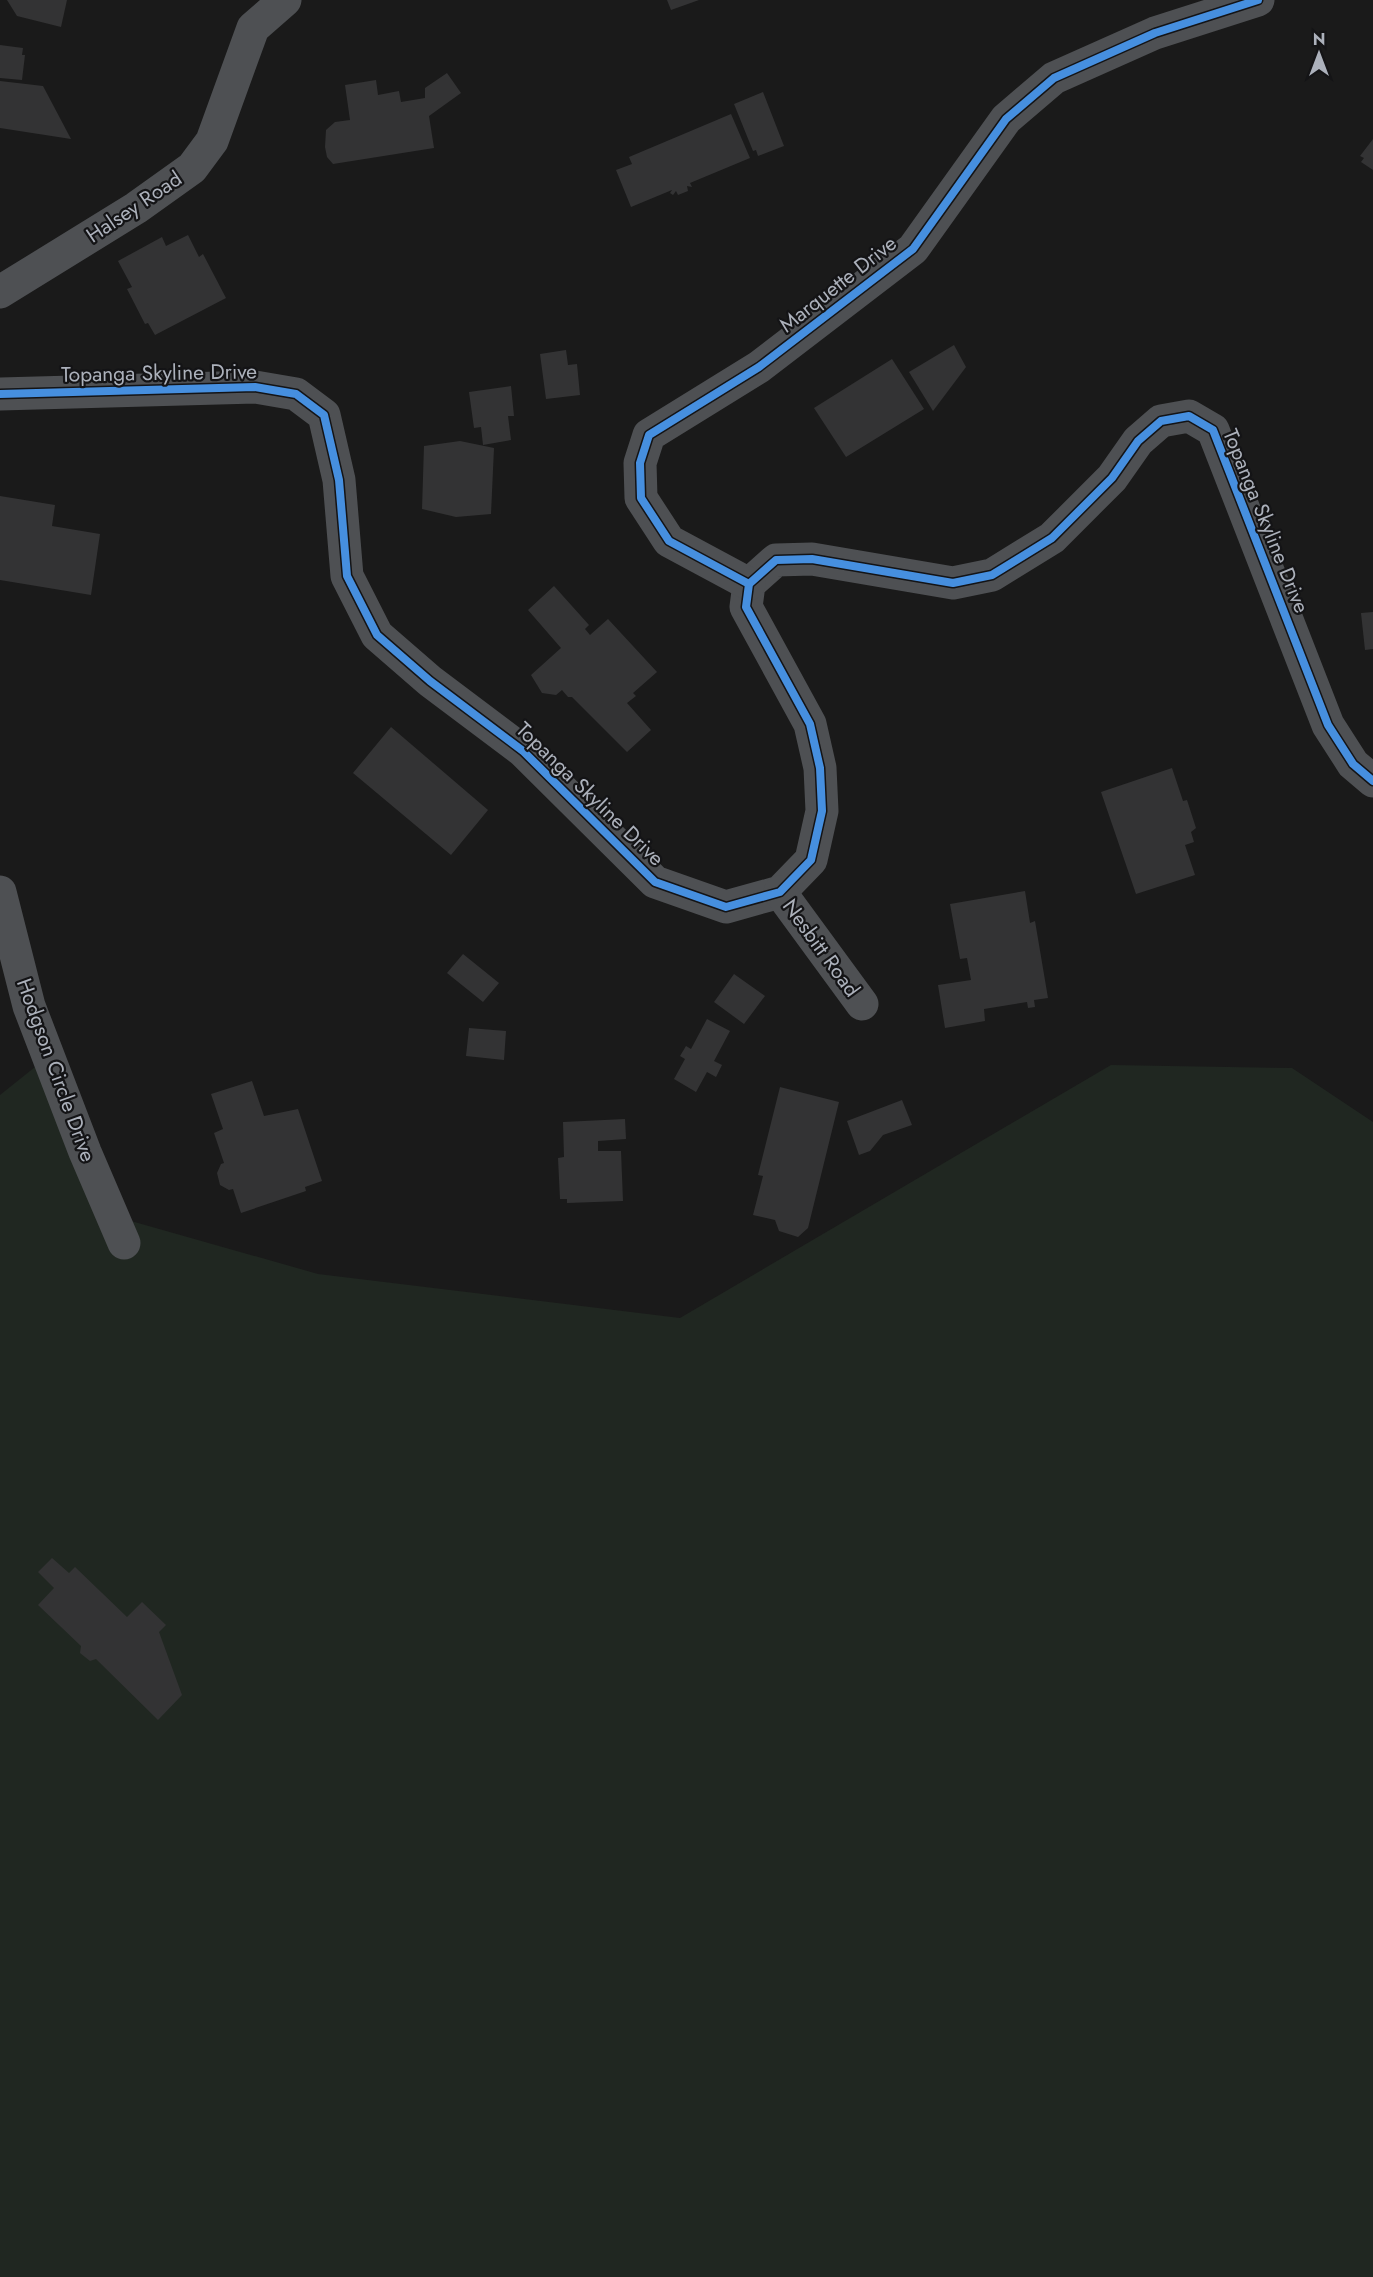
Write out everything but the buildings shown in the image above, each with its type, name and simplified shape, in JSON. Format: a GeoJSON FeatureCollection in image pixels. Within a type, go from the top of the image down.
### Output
{"type":"FeatureCollection","features":[{"type":"Feature","properties":{"kind":"street","name":"Halsey Road"},"geometry":{"type":"LineString","coordinates":[[0,292],[136,208],[192,168],[212,141],[253,28],[285,0]]}},
{"type":"Feature","properties":{"kind":"street","name":"Marquette Drive"},"geometry":{"type":"LineString","coordinates":[[749,584],[669,541],[641,498],[640,464],[649,435],[759,367],[913,249],[1006,119],[1054,78],[1155,33],[1258,0]]}},
{"type":"Feature","properties":{"kind":"street","name":"Topanga Skyline Drive"},"geometry":{"type":"LineString","coordinates":[[0,394],[255,387],[296,394],[324,415],[339,480],[347,576],[377,635],[430,681],[523,751],[655,882],[726,907],[780,892]]}},
{"type":"Feature","properties":{"kind":"street","name":"Topanga Skyline Drive"},"geometry":{"type":"LineString","coordinates":[[749,584],[776,560],[812,559],[953,584],[992,575],[1052,538],[1112,478],[1138,441],[1161,421],[1190,416],[1213,430],[1328,725],[1353,764],[1373,781]]}},
{"type":"Feature","properties":{"kind":"street"},"geometry":{"type":"LineString","coordinates":[[749,584],[746,607],[810,724],[820,768],[822,812],[811,860],[780,892]]}},
{"type":"Feature","properties":{"kind":"street","name":"Hodgson Circle Drive"},"geometry":{"type":"LineString","coordinates":[[0,892],[29,1006],[84,1152],[124,1243]]}},
{"type":"Feature","properties":{"kind":"street","name":"Nesbitt Road"},"geometry":{"type":"LineString","coordinates":[[780,892],[862,1004]]}},
{"type":"Feature","properties":{"kind":"shaded area"},"geometry":{"type":"Polygon","coordinates":[[[40,1063],[124,1219],[318,1274],[680,1318],[1111,1065],[1292,1068],[1373,1122],[1373,2277],[0,2277],[0,1095],[40,1063]]]}},
{"type":"Feature","properties":{"kind":"cycle path"},"geometry":{"type":"LineString","coordinates":[[749,584],[669,541],[641,498],[640,463],[649,435],[759,367],[913,249],[1006,119],[1054,78],[1155,33],[1258,0]]}},
{"type":"Feature","properties":{"kind":"cycle path"},"geometry":{"type":"LineString","coordinates":[[0,394],[255,387],[296,394],[324,415],[339,480],[347,576],[377,635],[430,681],[523,751],[655,882],[726,907],[780,892],[811,860],[822,811],[820,768],[810,724],[746,607],[749,584],[776,560],[812,559],[953,583],[992,575],[1052,538],[1112,478],[1138,441],[1161,421],[1189,416],[1213,430],[1328,725],[1353,764],[1373,781]]}}]}
